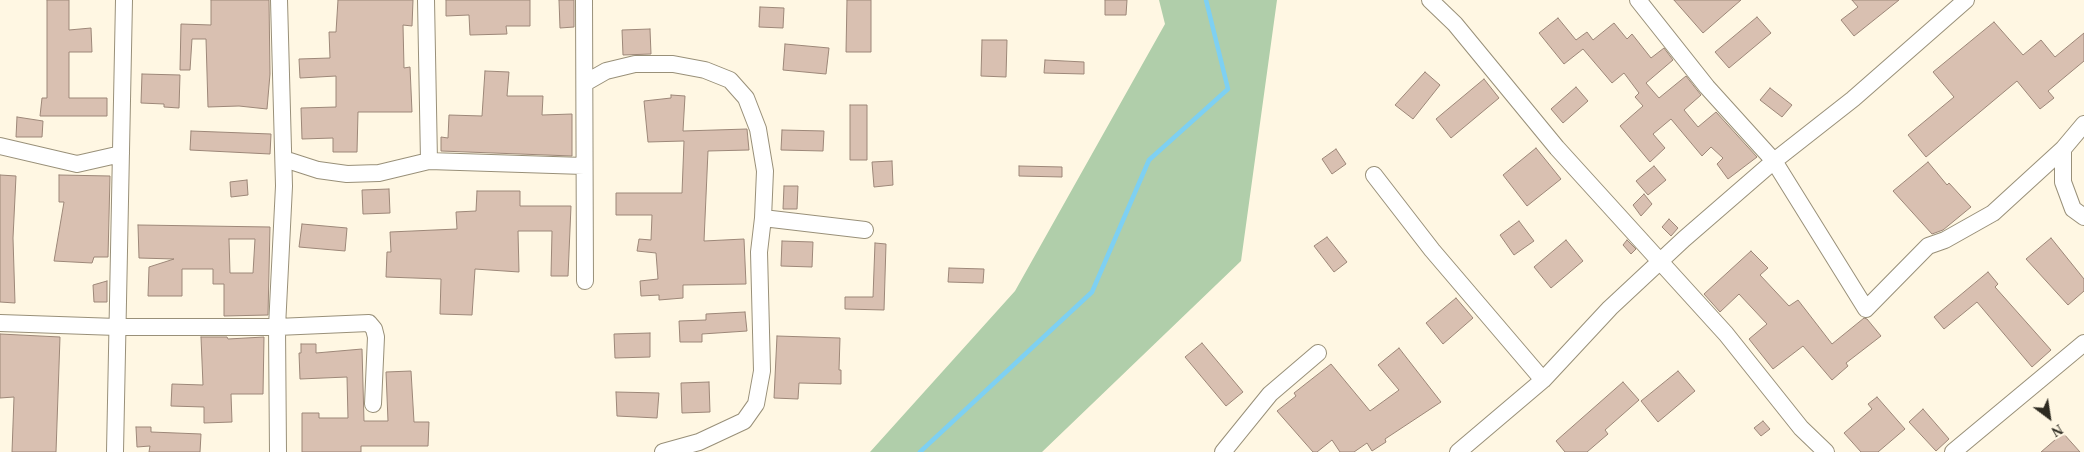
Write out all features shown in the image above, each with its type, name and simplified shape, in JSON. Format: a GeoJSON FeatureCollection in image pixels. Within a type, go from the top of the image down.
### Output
{"type":"FeatureCollection","features":[{"type":"Feature","properties":{"kind":"street"},"geometry":{"type":"LineString","coordinates":[[115,452],[124,0]]}},
{"type":"Feature","properties":{"kind":"street"},"geometry":{"type":"LineString","coordinates":[[278,452],[277,327],[283,231],[284,159],[280,0]]}},
{"type":"Feature","properties":{"kind":"street"},"geometry":{"type":"LineString","coordinates":[[426,0],[429,161]]}},
{"type":"Feature","properties":{"kind":"street"},"geometry":{"type":"LineString","coordinates":[[584,0],[585,281]]}},
{"type":"Feature","properties":{"kind":"street"},"geometry":{"type":"LineString","coordinates":[[1430,0],[1455,24],[1557,148],[1661,260],[1762,377],[1801,428],[1826,452]]}},
{"type":"Feature","properties":{"kind":"street"},"geometry":{"type":"LineString","coordinates":[[1638,0],[1707,87],[1774,161],[1866,309],[1928,246],[1945,240],[1993,213],[2063,149],[2084,124]]}},
{"type":"Feature","properties":{"kind":"street"},"geometry":{"type":"LineString","coordinates":[[1458,452],[1543,380],[1610,308],[1661,260],[1774,161],[1853,99],[1966,0]]}},
{"type":"Feature","properties":{"kind":"street"},"geometry":{"type":"LineString","coordinates":[[585,83],[606,71],[635,64],[673,64],[705,70],[730,80],[746,98],[758,129],[764,171],[759,272],[762,371],[756,404],[744,422],[699,442],[663,452]]}},
{"type":"Feature","properties":{"kind":"street"},"geometry":{"type":"LineString","coordinates":[[0,146],[77,164],[121,154]]}},
{"type":"Feature","properties":{"kind":"street"},"geometry":{"type":"LineString","coordinates":[[2063,149],[2063,182],[2073,209],[2084,218]]}},
{"type":"Feature","properties":{"kind":"street"},"geometry":{"type":"LineString","coordinates":[[284,159],[318,170],[347,174],[378,173],[429,161],[584,166]]}},
{"type":"Feature","properties":{"kind":"street"},"geometry":{"type":"LineString","coordinates":[[1374,175],[1432,250],[1543,380]]}},
{"type":"Feature","properties":{"kind":"street"},"geometry":{"type":"LineString","coordinates":[[763,218],[865,230]]}},
{"type":"Feature","properties":{"kind":"street"},"geometry":{"type":"LineString","coordinates":[[0,322],[118,327],[277,327],[369,323],[374,329],[376,337],[373,404]]}},
{"type":"Feature","properties":{"kind":"street"},"geometry":{"type":"LineString","coordinates":[[1953,452],[2084,343]]}},
{"type":"Feature","properties":{"kind":"street"},"geometry":{"type":"LineString","coordinates":[[1223,452],[1270,394],[1318,353]]}},
{"type":"Feature","properties":{"kind":"green space"},"geometry":{"type":"Polygon","coordinates":[[[1159,0],[1277,0],[1241,261],[1042,452],[870,452],[1015,291],[1165,24],[1159,0]]]}},
{"type":"Feature","properties":{"kind":"building"},"geometry":{"type":"Polygon","coordinates":[[[47,0],[69,0],[69,30],[91,28],[92,52],[69,52],[69,98],[107,98],[107,116],[40,116],[42,98],[47,98],[47,0]]]}},
{"type":"Feature","properties":{"kind":"building"},"geometry":{"type":"Polygon","coordinates":[[[211,0],[269,0],[270,74],[267,109],[239,106],[208,107],[206,39],[192,39],[190,70],[180,70],[181,24],[211,25],[211,0]]]}},
{"type":"Feature","properties":{"kind":"building"},"geometry":{"type":"Polygon","coordinates":[[[338,0],[413,0],[412,26],[403,25],[404,68],[410,67],[412,112],[358,112],[357,152],[333,152],[333,138],[302,139],[301,108],[336,107],[336,76],[300,78],[299,59],[330,58],[329,32],[336,32],[338,0]]]}},
{"type":"Feature","properties":{"kind":"building"},"geometry":{"type":"Polygon","coordinates":[[[446,0],[530,0],[530,26],[506,26],[507,34],[470,35],[469,15],[446,16],[446,0]]]}},
{"type":"Feature","properties":{"kind":"building"},"geometry":{"type":"Polygon","coordinates":[[[559,0],[574,0],[574,27],[560,28],[559,0]]]}},
{"type":"Feature","properties":{"kind":"building"},"geometry":{"type":"Polygon","coordinates":[[[847,0],[871,0],[871,52],[846,52],[847,0]]]}},
{"type":"Feature","properties":{"kind":"building"},"geometry":{"type":"Polygon","coordinates":[[[1105,0],[1127,0],[1126,15],[1105,15],[1105,0]]]}},
{"type":"Feature","properties":{"kind":"building"},"geometry":{"type":"Polygon","coordinates":[[[1674,0],[1741,0],[1703,33],[1674,0]]]}},
{"type":"Feature","properties":{"kind":"building"},"geometry":{"type":"Polygon","coordinates":[[[1852,0],[1899,0],[1854,36],[1841,20],[1858,7],[1852,0]]]}},
{"type":"Feature","properties":{"kind":"building"},"geometry":{"type":"Polygon","coordinates":[[[760,7],[784,8],[783,28],[759,27],[760,7]]]}},
{"type":"Feature","properties":{"kind":"building"},"geometry":{"type":"Polygon","coordinates":[[[1757,17],[1771,33],[1729,68],[1715,52],[1757,17]]]}},
{"type":"Feature","properties":{"kind":"building"},"geometry":{"type":"Polygon","coordinates":[[[1558,18],[1576,40],[1587,32],[1593,40],[1614,23],[1627,39],[1632,34],[1651,58],[1664,48],[1673,60],[1646,83],[1659,98],[1686,76],[1701,95],[1684,110],[1698,127],[1716,112],[1757,157],[1728,179],[1717,164],[1723,158],[1711,147],[1702,156],[1671,119],[1653,134],[1665,148],[1650,162],[1620,126],[1643,106],[1635,97],[1639,93],[1624,73],[1612,83],[1583,49],[1564,64],[1539,33],[1558,18]]]}},
{"type":"Feature","properties":{"kind":"building"},"geometry":{"type":"Polygon","coordinates":[[[1994,22],[2023,55],[2041,40],[2055,57],[2084,33],[2084,61],[2048,91],[2054,98],[2040,109],[2017,81],[1926,157],[1908,135],[1954,97],[1933,72],[1994,22]]]}},
{"type":"Feature","properties":{"kind":"building"},"geometry":{"type":"Polygon","coordinates":[[[650,29],[651,54],[623,55],[622,30],[650,29]]]}},
{"type":"Feature","properties":{"kind":"building"},"geometry":{"type":"Polygon","coordinates":[[[982,40],[1007,40],[1006,77],[981,76],[982,40]]]}},
{"type":"Feature","properties":{"kind":"building"},"geometry":{"type":"Polygon","coordinates":[[[785,44],[829,48],[826,74],[783,70],[785,44]]]}},
{"type":"Feature","properties":{"kind":"building"},"geometry":{"type":"Polygon","coordinates":[[[1045,60],[1084,62],[1084,74],[1044,73],[1045,60]]]}},
{"type":"Feature","properties":{"kind":"building"},"geometry":{"type":"Polygon","coordinates":[[[485,71],[509,72],[507,96],[543,96],[542,115],[572,114],[572,156],[441,151],[441,137],[448,138],[449,115],[482,116],[485,71]]]}},
{"type":"Feature","properties":{"kind":"building"},"geometry":{"type":"Polygon","coordinates":[[[1425,72],[1440,85],[1413,119],[1395,105],[1425,72]]]}},
{"type":"Feature","properties":{"kind":"building"},"geometry":{"type":"Polygon","coordinates":[[[142,74],[180,75],[179,108],[164,107],[164,104],[141,103],[142,74]]]}},
{"type":"Feature","properties":{"kind":"building"},"geometry":{"type":"Polygon","coordinates":[[[1484,79],[1499,98],[1451,138],[1436,119],[1484,79]]]}},
{"type":"Feature","properties":{"kind":"building"},"geometry":{"type":"Polygon","coordinates":[[[1576,87],[1588,101],[1563,123],[1551,109],[1576,87]]]}},
{"type":"Feature","properties":{"kind":"building"},"geometry":{"type":"Polygon","coordinates":[[[1770,88],[1792,105],[1782,117],[1760,100],[1770,88]]]}},
{"type":"Feature","properties":{"kind":"building"},"geometry":{"type":"Polygon","coordinates":[[[671,95],[685,96],[683,131],[747,129],[749,150],[708,151],[704,241],[744,239],[746,284],[683,285],[683,298],[659,300],[659,295],[641,296],[640,281],[658,279],[656,253],[637,251],[639,239],[651,240],[652,215],[616,215],[616,193],[682,193],[684,141],[648,142],[644,101],[671,98],[671,95]]]}},
{"type":"Feature","properties":{"kind":"building"},"geometry":{"type":"Polygon","coordinates":[[[850,105],[867,105],[867,160],[850,160],[850,105]]]}},
{"type":"Feature","properties":{"kind":"building"},"geometry":{"type":"Polygon","coordinates":[[[17,117],[43,121],[42,137],[16,137],[17,117]]]}},
{"type":"Feature","properties":{"kind":"building"},"geometry":{"type":"Polygon","coordinates":[[[782,130],[824,131],[823,151],[781,150],[782,130]]]}},
{"type":"Feature","properties":{"kind":"building"},"geometry":{"type":"Polygon","coordinates":[[[191,131],[271,134],[270,154],[190,150],[191,131]]]}},
{"type":"Feature","properties":{"kind":"building"},"geometry":{"type":"Polygon","coordinates":[[[1536,148],[1561,179],[1527,206],[1503,175],[1536,148]]]}},
{"type":"Feature","properties":{"kind":"building"},"geometry":{"type":"Polygon","coordinates":[[[1336,149],[1346,164],[1332,174],[1322,159],[1336,149]]]}},
{"type":"Feature","properties":{"kind":"building"},"geometry":{"type":"Polygon","coordinates":[[[892,161],[893,185],[874,187],[872,162],[892,161]]]}},
{"type":"Feature","properties":{"kind":"building"},"geometry":{"type":"Polygon","coordinates":[[[1928,162],[1947,185],[1949,183],[1971,207],[1943,230],[1932,234],[1893,191],[1928,162]]]}},
{"type":"Feature","properties":{"kind":"building"},"geometry":{"type":"Polygon","coordinates":[[[1019,166],[1062,167],[1062,177],[1019,176],[1019,166]]]}},
{"type":"Feature","properties":{"kind":"building"},"geometry":{"type":"Polygon","coordinates":[[[1654,166],[1666,180],[1648,195],[1636,181],[1654,166]]]}},
{"type":"Feature","properties":{"kind":"building"},"geometry":{"type":"Polygon","coordinates":[[[0,175],[16,176],[13,238],[15,303],[0,302],[0,175]]]}},
{"type":"Feature","properties":{"kind":"building"},"geometry":{"type":"Polygon","coordinates":[[[59,175],[110,176],[108,257],[94,257],[92,263],[54,261],[64,202],[59,202],[59,175]]]}},
{"type":"Feature","properties":{"kind":"building"},"geometry":{"type":"Polygon","coordinates":[[[247,180],[248,195],[231,197],[230,182],[247,180]]]}},
{"type":"Feature","properties":{"kind":"building"},"geometry":{"type":"Polygon","coordinates":[[[784,186],[798,186],[797,209],[783,209],[784,186]]]}},
{"type":"Feature","properties":{"kind":"building"},"geometry":{"type":"Polygon","coordinates":[[[389,189],[390,213],[363,214],[362,190],[389,189]]]}},
{"type":"Feature","properties":{"kind":"building"},"geometry":{"type":"Polygon","coordinates":[[[477,191],[520,191],[520,206],[571,206],[568,276],[551,276],[552,231],[518,231],[519,272],[475,269],[472,315],[440,314],[441,279],[386,277],[387,252],[391,252],[390,232],[457,229],[456,212],[476,211],[477,191]]]}},
{"type":"Feature","properties":{"kind":"building"},"geometry":{"type":"Polygon","coordinates":[[[1644,194],[1652,204],[1641,216],[1633,205],[1644,194]]]}},
{"type":"Feature","properties":{"kind":"building"},"geometry":{"type":"Polygon","coordinates":[[[1669,219],[1678,228],[1671,236],[1662,227],[1669,219]]]}},
{"type":"Feature","properties":{"kind":"building"},"geometry":{"type":"Polygon","coordinates":[[[1519,221],[1534,241],[1514,255],[1500,235],[1519,221]]]}},
{"type":"Feature","properties":{"kind":"building"},"geometry":{"type":"Polygon","coordinates":[[[302,224],[347,228],[345,251],[299,247],[302,224]]]}},
{"type":"Feature","properties":{"kind":"building"},"geometry":{"type":"Polygon","coordinates":[[[138,225],[270,227],[268,315],[224,316],[224,284],[213,284],[213,269],[182,269],[182,296],[148,296],[149,267],[174,259],[139,258],[138,225]],[[229,239],[230,273],[253,273],[255,239],[229,239]]]}},
{"type":"Feature","properties":{"kind":"building"},"geometry":{"type":"Polygon","coordinates":[[[1327,237],[1347,262],[1334,272],[1314,246],[1327,237]]]}},
{"type":"Feature","properties":{"kind":"building"},"geometry":{"type":"Polygon","coordinates":[[[2051,238],[2084,279],[2084,291],[2068,305],[2026,259],[2051,238]]]}},
{"type":"Feature","properties":{"kind":"building"},"geometry":{"type":"Polygon","coordinates":[[[1566,240],[1583,261],[1551,288],[1534,267],[1566,240]]]}},
{"type":"Feature","properties":{"kind":"building"},"geometry":{"type":"Polygon","coordinates":[[[1627,240],[1636,249],[1631,254],[1623,245],[1627,240]]]}},
{"type":"Feature","properties":{"kind":"building"},"geometry":{"type":"Polygon","coordinates":[[[782,241],[813,242],[812,267],[781,266],[782,241]]]}},
{"type":"Feature","properties":{"kind":"building"},"geometry":{"type":"Polygon","coordinates":[[[875,243],[886,244],[884,310],[845,309],[845,297],[873,297],[875,243]]]}},
{"type":"Feature","properties":{"kind":"building"},"geometry":{"type":"Polygon","coordinates":[[[1751,251],[1768,268],[1760,275],[1789,306],[1798,300],[1832,344],[1864,318],[1881,336],[1846,363],[1848,366],[1832,380],[1803,346],[1773,369],[1749,339],[1767,324],[1739,294],[1720,312],[1704,294],[1751,251]]]}},
{"type":"Feature","properties":{"kind":"building"},"geometry":{"type":"Polygon","coordinates":[[[949,268],[984,269],[983,283],[948,282],[949,268]]]}},
{"type":"Feature","properties":{"kind":"building"},"geometry":{"type":"Polygon","coordinates":[[[1988,272],[1998,284],[1995,287],[2051,350],[2032,367],[1977,302],[1944,329],[1934,317],[1988,272]]]}},
{"type":"Feature","properties":{"kind":"building"},"geometry":{"type":"Polygon","coordinates":[[[107,281],[107,302],[94,302],[93,285],[107,281]]]}},
{"type":"Feature","properties":{"kind":"building"},"geometry":{"type":"Polygon","coordinates":[[[1456,298],[1473,318],[1443,344],[1426,323],[1456,298]]]}},
{"type":"Feature","properties":{"kind":"building"},"geometry":{"type":"Polygon","coordinates":[[[745,312],[747,331],[702,334],[702,342],[680,342],[679,321],[706,320],[706,314],[745,312]]]}},
{"type":"Feature","properties":{"kind":"building"},"geometry":{"type":"Polygon","coordinates":[[[650,333],[650,357],[615,358],[614,334],[650,333]]]}},
{"type":"Feature","properties":{"kind":"building"},"geometry":{"type":"Polygon","coordinates":[[[0,334],[60,337],[56,452],[12,452],[14,397],[0,398],[0,334]]]}},
{"type":"Feature","properties":{"kind":"building"},"geometry":{"type":"Polygon","coordinates":[[[777,336],[840,338],[839,370],[841,370],[841,384],[799,383],[798,399],[774,398],[777,336]]]}},
{"type":"Feature","properties":{"kind":"building"},"geometry":{"type":"Polygon","coordinates":[[[201,337],[227,337],[228,339],[264,337],[263,394],[231,394],[232,422],[204,423],[204,407],[171,406],[172,384],[203,385],[201,337]]]}},
{"type":"Feature","properties":{"kind":"building"},"geometry":{"type":"Polygon","coordinates":[[[1202,343],[1243,392],[1226,406],[1185,357],[1202,343]]]}},
{"type":"Feature","properties":{"kind":"building"},"geometry":{"type":"Polygon","coordinates":[[[301,344],[316,344],[316,353],[362,349],[364,421],[388,421],[386,372],[411,371],[414,422],[429,422],[428,446],[361,446],[361,452],[302,452],[302,413],[319,413],[319,418],[348,418],[347,377],[300,379],[299,353],[301,353],[301,344]]]}},
{"type":"Feature","properties":{"kind":"building"},"geometry":{"type":"Polygon","coordinates":[[[1399,348],[1441,402],[1385,439],[1386,442],[1372,451],[1367,443],[1354,452],[1340,452],[1332,440],[1317,452],[1313,452],[1277,411],[1296,396],[1294,393],[1331,364],[1370,411],[1399,390],[1378,365],[1399,348]]]}},
{"type":"Feature","properties":{"kind":"building"},"geometry":{"type":"Polygon","coordinates":[[[1678,371],[1695,391],[1658,422],[1641,401],[1678,371]]]}},
{"type":"Feature","properties":{"kind":"building"},"geometry":{"type":"Polygon","coordinates":[[[709,382],[710,412],[682,413],[681,383],[709,382]]]}},
{"type":"Feature","properties":{"kind":"building"},"geometry":{"type":"Polygon","coordinates":[[[1623,382],[1639,400],[1605,430],[1608,434],[1587,452],[1565,452],[1556,441],[1623,382]]]}},
{"type":"Feature","properties":{"kind":"building"},"geometry":{"type":"Polygon","coordinates":[[[616,392],[659,393],[657,418],[617,416],[616,392]]]}},
{"type":"Feature","properties":{"kind":"building"},"geometry":{"type":"Polygon","coordinates":[[[1877,397],[1905,429],[1878,452],[1861,452],[1844,433],[1872,409],[1868,404],[1877,397]]]}},
{"type":"Feature","properties":{"kind":"building"},"geometry":{"type":"Polygon","coordinates":[[[1923,409],[1949,439],[1936,451],[1909,422],[1923,409]]]}},
{"type":"Feature","properties":{"kind":"building"},"geometry":{"type":"Polygon","coordinates":[[[1763,421],[1770,429],[1761,436],[1754,428],[1763,421]]]}},
{"type":"Feature","properties":{"kind":"building"},"geometry":{"type":"Polygon","coordinates":[[[136,427],[151,427],[151,432],[201,434],[200,452],[149,452],[150,446],[137,447],[136,427]]]}},
{"type":"Feature","properties":{"kind":"building"},"geometry":{"type":"Polygon","coordinates":[[[2063,433],[2080,452],[2041,452],[2063,433]]]}},
{"type":"Feature","properties":{"kind":"waterway"},"geometry":{"type":"LineString","coordinates":[[920,452],[1092,292],[1149,160],[1228,89],[1206,0]]}}]}
